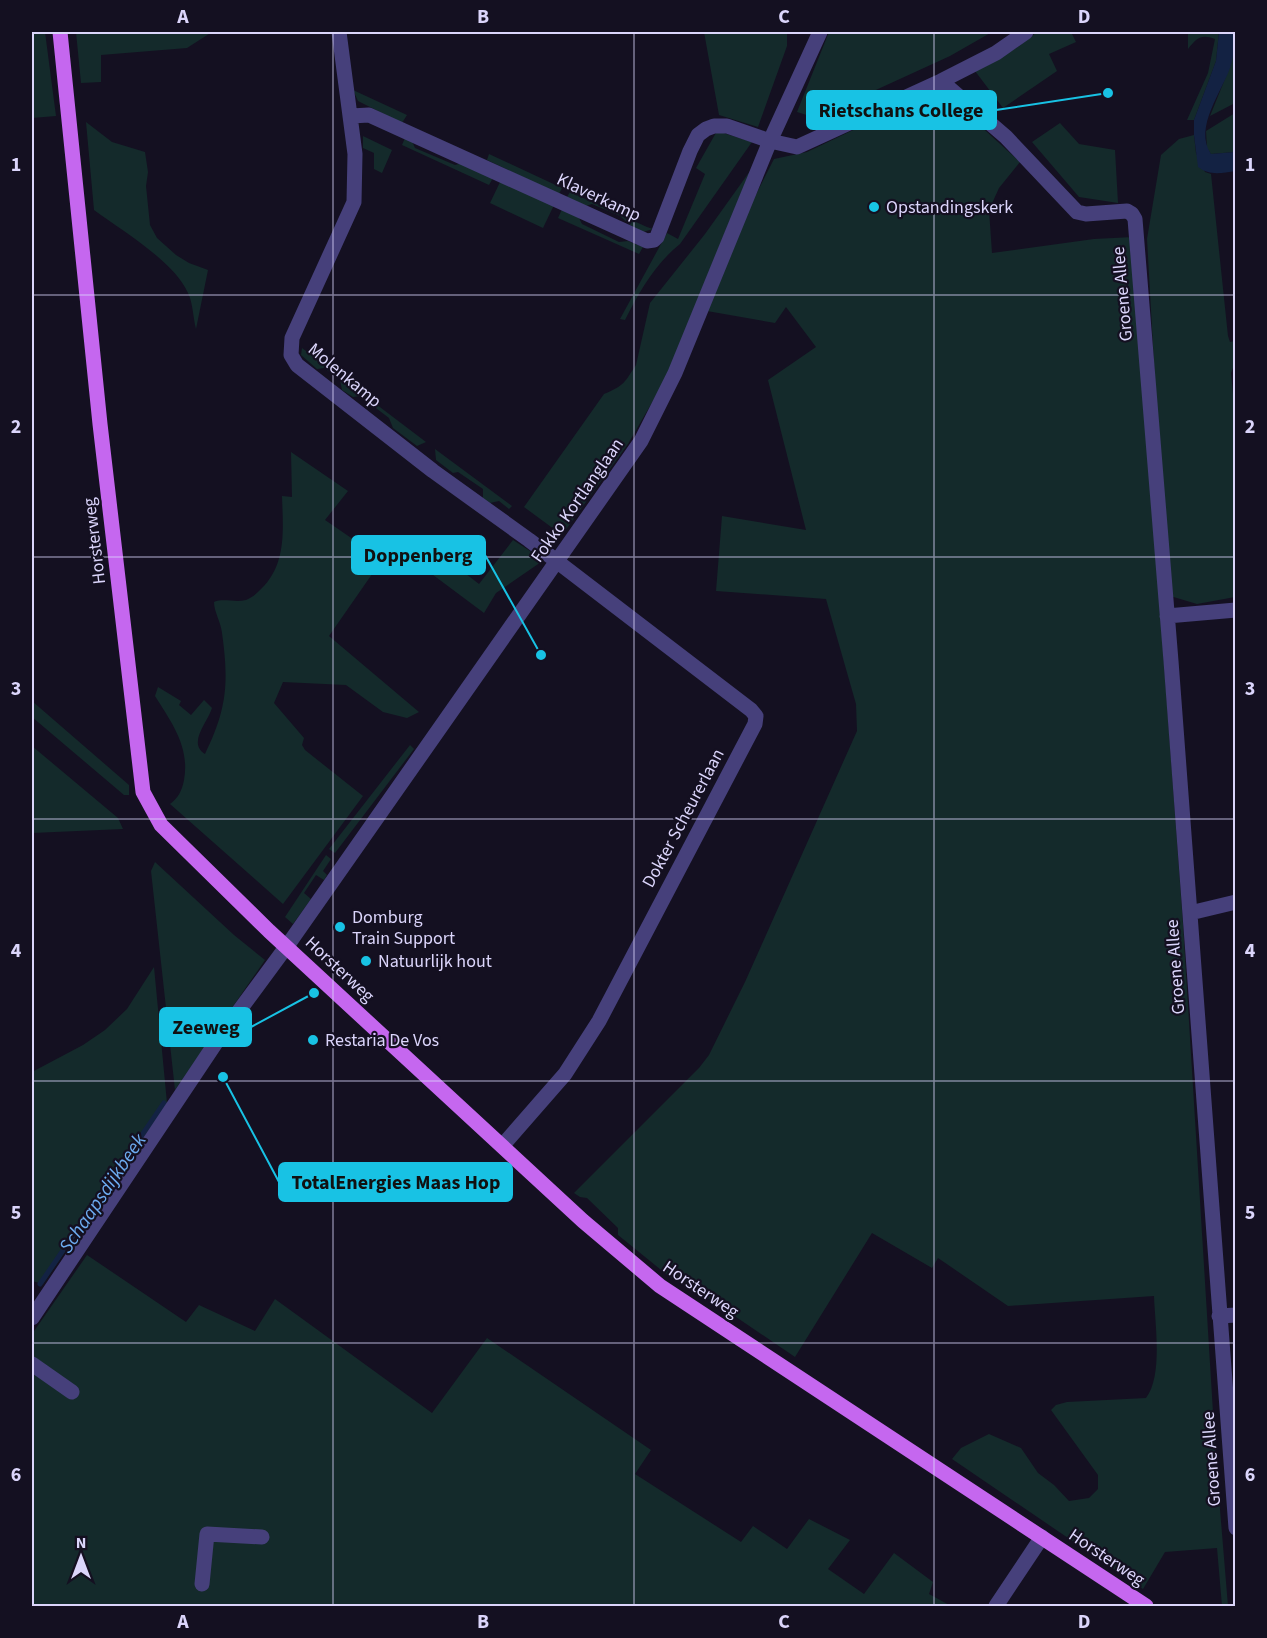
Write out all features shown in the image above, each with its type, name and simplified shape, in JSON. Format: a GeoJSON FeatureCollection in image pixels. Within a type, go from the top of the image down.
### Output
{"type":"FeatureCollection","features":[{"type":"Feature","properties":{"kind":"main road","name":"Horsterweg"},"geometry":{"type":"LineString","coordinates":[[60,32],[100,424],[143,792],[161,825],[286,947],[583,1221],[660,1286],[1146,1606]]}},
{"type":"Feature","properties":{"kind":"street","name":"Molenkamp"},"geometry":{"type":"LineString","coordinates":[[339,32],[356,153],[354,202],[292,338],[291,355],[297,365],[433,471],[558,563]]}},
{"type":"Feature","properties":{"kind":"street","name":"Fokko Kortlanglaan"},"geometry":{"type":"LineString","coordinates":[[32,1317],[219,1038],[558,563],[641,441],[675,373],[770,141],[820,32]]}},
{"type":"Feature","properties":{"kind":"street","name":"Klaverkamp"},"geometry":{"type":"LineString","coordinates":[[351,116],[369,115],[647,241],[657,237],[690,151],[698,135],[705,129],[727,126],[770,141],[797,147],[941,81],[996,52],[1026,32]]}},
{"type":"Feature","properties":{"kind":"street","name":"Groene Allee"},"geometry":{"type":"LineString","coordinates":[[941,81],[1006,137],[1077,212],[1127,211],[1135,219],[1236,1528]]}},
{"type":"Feature","properties":{"kind":"street","name":"Dokter Scheurerlaan"},"geometry":{"type":"LineString","coordinates":[[502,1145],[565,1074],[599,1021],[755,724],[756,716],[558,563]]}},
{"type":"Feature","properties":{"kind":"street"},"geometry":{"type":"LineString","coordinates":[[1167,616],[1236,610]]}},
{"type":"Feature","properties":{"kind":"street"},"geometry":{"type":"LineString","coordinates":[[1190,913],[1236,902]]}},
{"type":"Feature","properties":{"kind":"street"},"geometry":{"type":"LineString","coordinates":[[1219,1316],[1236,1315]]}},
{"type":"Feature","properties":{"kind":"street"},"geometry":{"type":"LineString","coordinates":[[32,1364],[72,1392]]}},
{"type":"Feature","properties":{"kind":"street"},"geometry":{"type":"LineString","coordinates":[[202,1584],[207,1534],[262,1537]]}},
{"type":"Feature","properties":{"kind":"street"},"geometry":{"type":"LineString","coordinates":[[996,1606],[1042,1537]]}},
{"type":"Feature","properties":{"kind":"green space"},"geometry":{"type":"Polygon","coordinates":[[[32,32],[45,32],[56,116],[32,118],[32,32]]]}},
{"type":"Feature","properties":{"kind":"green space"},"geometry":{"type":"Polygon","coordinates":[[[76,32],[212,32],[187,48],[101,55],[101,82],[81,83],[76,32]]]}},
{"type":"Feature","properties":{"kind":"green space"},"geometry":{"type":"Polygon","coordinates":[[[704,32],[787,32],[787,46],[758,127],[719,115],[704,32]]]}},
{"type":"Feature","properties":{"kind":"green space"},"geometry":{"type":"Polygon","coordinates":[[[829,32],[992,32],[950,56],[813,117],[797,112],[829,32]]]}},
{"type":"Feature","properties":{"kind":"green space"},"geometry":{"type":"Polygon","coordinates":[[[1037,32],[1071,32],[1076,42],[1049,54],[1057,71],[1003,108],[975,71],[1018,47],[1037,32]]]}},
{"type":"Feature","properties":{"kind":"green space"},"geometry":{"type":"Polygon","coordinates":[[[1188,32],[1219,32],[1216,61],[1194,120],[1187,120],[1208,73],[1215,39],[1200,38],[1188,49],[1188,32]]]}},
{"type":"Feature","properties":{"kind":"green space"},"geometry":{"type":"Polygon","coordinates":[[[1234,32],[1235,103],[1210,116],[1231,64],[1234,32]]]}},
{"type":"Feature","properties":{"kind":"green space"},"geometry":{"type":"Polygon","coordinates":[[[353,90],[407,115],[402,123],[358,101],[353,90]]]}},
{"type":"Feature","properties":{"kind":"green space"},"geometry":{"type":"Polygon","coordinates":[[[935,91],[976,122],[1020,162],[999,188],[989,210],[992,253],[1094,239],[1133,237],[1183,924],[1216,1461],[1228,1606],[1222,1606],[1217,1548],[1165,1552],[1143,1589],[952,1459],[961,1448],[989,1434],[1021,1448],[1038,1473],[1054,1485],[1069,1501],[1089,1498],[1098,1489],[1098,1475],[1051,1410],[1056,1405],[1067,1402],[1146,1398],[1155,1377],[1154,1296],[1008,1306],[938,1258],[932,1268],[872,1233],[795,1357],[714,1302],[671,1278],[618,1235],[618,1228],[587,1198],[574,1193],[699,1068],[709,1055],[745,982],[857,731],[856,704],[826,599],[716,591],[722,516],[806,530],[768,380],[816,347],[786,307],[775,323],[707,311],[747,212],[774,159],[807,152],[935,91]]]}},
{"type":"Feature","properties":{"kind":"green space"},"geometry":{"type":"Polygon","coordinates":[[[1235,113],[1235,152],[1211,154],[1207,148],[1206,131],[1235,113]]]}},
{"type":"Feature","properties":{"kind":"green space"},"geometry":{"type":"Polygon","coordinates":[[[86,122],[112,142],[145,152],[150,225],[157,238],[176,255],[208,270],[196,329],[190,297],[171,269],[146,247],[94,210],[86,122]]]}},
{"type":"Feature","properties":{"kind":"green space"},"geometry":{"type":"Polygon","coordinates":[[[1060,123],[1079,144],[1115,150],[1118,203],[1079,197],[1032,142],[1060,123]]]}},
{"type":"Feature","properties":{"kind":"green space"},"geometry":{"type":"Polygon","coordinates":[[[717,131],[752,142],[680,244],[648,279],[625,320],[620,319],[667,233],[678,239],[705,174],[696,168],[717,131]]]}},
{"type":"Feature","properties":{"kind":"green space"},"geometry":{"type":"Polygon","coordinates":[[[1194,135],[1196,153],[1205,172],[1211,174],[1228,336],[1230,342],[1235,341],[1235,367],[1231,373],[1236,425],[1235,597],[1197,604],[1167,595],[1147,239],[1161,155],[1179,139],[1194,135]]]}},
{"type":"Feature","properties":{"kind":"green space"},"geometry":{"type":"Polygon","coordinates":[[[363,136],[392,150],[382,173],[374,169],[374,153],[363,148],[363,136]]]}},
{"type":"Feature","properties":{"kind":"green space"},"geometry":{"type":"Polygon","coordinates":[[[405,138],[411,139],[415,148],[455,165],[463,163],[493,178],[489,185],[402,145],[405,138]]]}},
{"type":"Feature","properties":{"kind":"green space"},"geometry":{"type":"Polygon","coordinates":[[[489,154],[562,188],[559,194],[487,160],[489,154]]]}},
{"type":"Feature","properties":{"kind":"green space"},"geometry":{"type":"Polygon","coordinates":[[[750,171],[665,380],[628,444],[562,535],[524,507],[604,394],[620,386],[629,376],[636,365],[650,303],[705,234],[750,171]]]}},
{"type":"Feature","properties":{"kind":"green space"},"geometry":{"type":"Polygon","coordinates":[[[502,178],[555,203],[543,228],[490,203],[502,178]]]}},
{"type":"Feature","properties":{"kind":"green space"},"geometry":{"type":"Polygon","coordinates":[[[570,192],[653,229],[643,232],[620,216],[592,204],[586,206],[567,197],[570,192]]]}},
{"type":"Feature","properties":{"kind":"green space"},"geometry":{"type":"Polygon","coordinates":[[[564,205],[575,210],[582,224],[619,242],[628,241],[643,247],[639,254],[558,218],[564,205]]]}},
{"type":"Feature","properties":{"kind":"green space"},"geometry":{"type":"Polygon","coordinates":[[[302,348],[426,442],[417,446],[393,428],[389,418],[360,396],[353,397],[342,390],[340,380],[324,368],[317,369],[301,355],[302,348]]]}},
{"type":"Feature","properties":{"kind":"green space"},"geometry":{"type":"Polygon","coordinates":[[[435,449],[512,506],[509,509],[499,501],[490,503],[483,498],[483,489],[458,472],[453,473],[436,460],[435,449]]]}},
{"type":"Feature","properties":{"kind":"green space"},"geometry":{"type":"Polygon","coordinates":[[[291,452],[348,491],[325,520],[379,557],[391,543],[393,544],[329,636],[419,712],[407,718],[383,712],[346,685],[283,682],[274,703],[304,738],[302,745],[305,750],[363,796],[283,904],[170,804],[182,788],[184,757],[178,736],[155,696],[158,687],[181,701],[179,705],[191,715],[204,700],[212,708],[198,738],[200,749],[205,754],[222,709],[225,681],[222,633],[214,602],[242,601],[250,598],[259,591],[275,569],[282,546],[282,496],[292,497],[291,452]]]}},
{"type":"Feature","properties":{"kind":"green space"},"geometry":{"type":"Polygon","coordinates":[[[513,540],[544,560],[496,593],[484,613],[409,557],[426,543],[479,584],[513,540]]]}},
{"type":"Feature","properties":{"kind":"green space"},"geometry":{"type":"Polygon","coordinates":[[[32,701],[129,785],[129,795],[124,795],[32,717],[32,701]]]}},
{"type":"Feature","properties":{"kind":"green space"},"geometry":{"type":"Polygon","coordinates":[[[410,745],[414,749],[335,853],[329,849],[410,745]]]}},
{"type":"Feature","properties":{"kind":"green space"},"geometry":{"type":"Polygon","coordinates":[[[32,746],[118,818],[123,829],[32,833],[32,746]]]}},
{"type":"Feature","properties":{"kind":"green space"},"geometry":{"type":"Polygon","coordinates":[[[326,855],[331,859],[323,871],[327,875],[324,880],[316,875],[304,893],[311,899],[293,924],[285,917],[326,855]]]}},
{"type":"Feature","properties":{"kind":"green space"},"geometry":{"type":"Polygon","coordinates":[[[155,862],[234,935],[265,960],[175,1090],[151,871],[155,862]]]}},
{"type":"Feature","properties":{"kind":"green space"},"geometry":{"type":"Polygon","coordinates":[[[154,967],[167,1103],[43,1284],[32,1281],[32,1072],[83,1045],[105,1030],[127,1009],[154,967]]]}},
{"type":"Feature","properties":{"kind":"green space"},"geometry":{"type":"Polygon","coordinates":[[[87,1255],[186,1322],[199,1305],[255,1331],[275,1299],[432,1413],[487,1338],[651,1450],[635,1474],[741,1542],[753,1526],[787,1549],[809,1519],[850,1540],[828,1569],[864,1594],[894,1553],[933,1582],[929,1594],[951,1606],[32,1606],[32,1334],[87,1255]]]}},
{"type":"Feature","properties":{"kind":"water"},"geometry":{"type":"Polygon","coordinates":[[[1219,32],[1234,32],[1234,52],[1231,65],[1207,121],[1206,143],[1211,154],[1235,152],[1236,171],[1216,173],[1207,172],[1198,167],[1194,120],[1216,61],[1219,32]]]}},
{"type":"Feature","properties":{"kind":"waterway","name":"Schaapsdijkbeek"},"geometry":{"type":"LineString","coordinates":[[40,1284],[164,1103]]}},
{"type":"Feature","properties":{"kind":"place","name":"Rietschans College"},"geometry":{"type":"Point","coordinates":[1108,93]}},
{"type":"Feature","properties":{"kind":"place","name":"Opstandingskerk"},"geometry":{"type":"Point","coordinates":[874,207]}},
{"type":"Feature","properties":{"kind":"place","name":"Doppenberg"},"geometry":{"type":"Point","coordinates":[541,655]}},
{"type":"Feature","properties":{"kind":"place","name":"Domburg Train Support"},"geometry":{"type":"Point","coordinates":[340,927]}},
{"type":"Feature","properties":{"kind":"place","name":"Natuurlijk hout"},"geometry":{"type":"Point","coordinates":[366,961]}},
{"type":"Feature","properties":{"kind":"place","name":"Zeeweg"},"geometry":{"type":"Point","coordinates":[314,993]}},
{"type":"Feature","properties":{"kind":"place","name":"Restaria De Vos"},"geometry":{"type":"Point","coordinates":[313,1040]}},
{"type":"Feature","properties":{"kind":"place","name":"TotalEnergies Maas Hop"},"geometry":{"type":"Point","coordinates":[223,1077]}}]}
